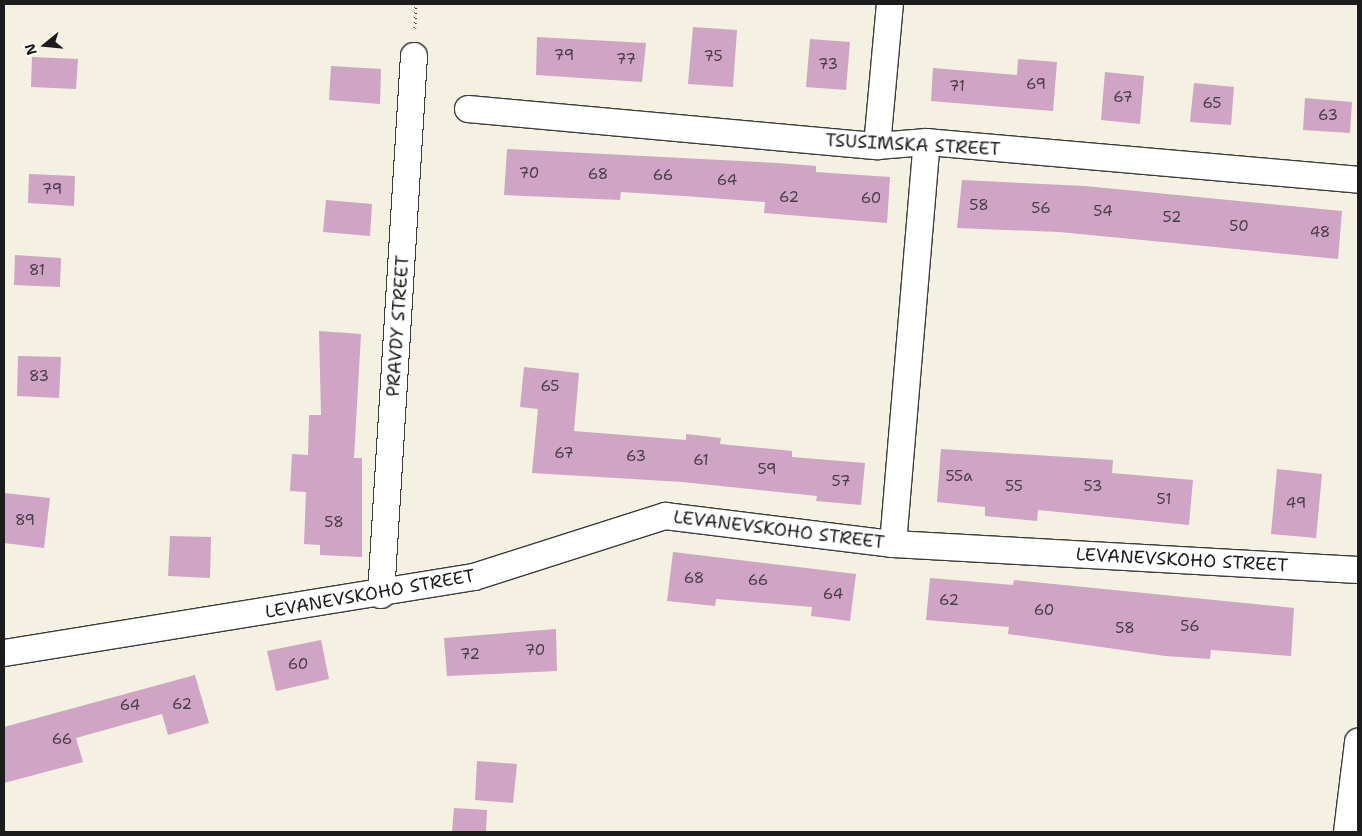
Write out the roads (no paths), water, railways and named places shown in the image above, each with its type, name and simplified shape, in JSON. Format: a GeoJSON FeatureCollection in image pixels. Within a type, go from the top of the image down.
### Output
{"type":"FeatureCollection","features":[{"type":"Feature","properties":{"kind":"street"},"geometry":{"type":"LineString","coordinates":[[877,146],[890,4]]}},
{"type":"Feature","properties":{"kind":"street","name":"PRAVDY STREET"},"geometry":{"type":"LineString","coordinates":[[381,595],[414,56]]}},
{"type":"Feature","properties":{"kind":"street","name":"TSUSIMSKA STREET"},"geometry":{"type":"LineString","coordinates":[[468,109],[877,146],[927,142],[1358,180]]}},
{"type":"Feature","properties":{"kind":"street"},"geometry":{"type":"LineString","coordinates":[[892,544],[927,142]]}},
{"type":"Feature","properties":{"kind":"street","name":"LEVANEVSKOHO STREET"},"geometry":{"type":"LineString","coordinates":[[4,653],[381,595],[474,576],[665,516],[892,544],[1358,570]]}},
{"type":"Feature","properties":{"kind":"street"},"geometry":{"type":"LineString","coordinates":[[1347,832],[1358,742]]}}]}
